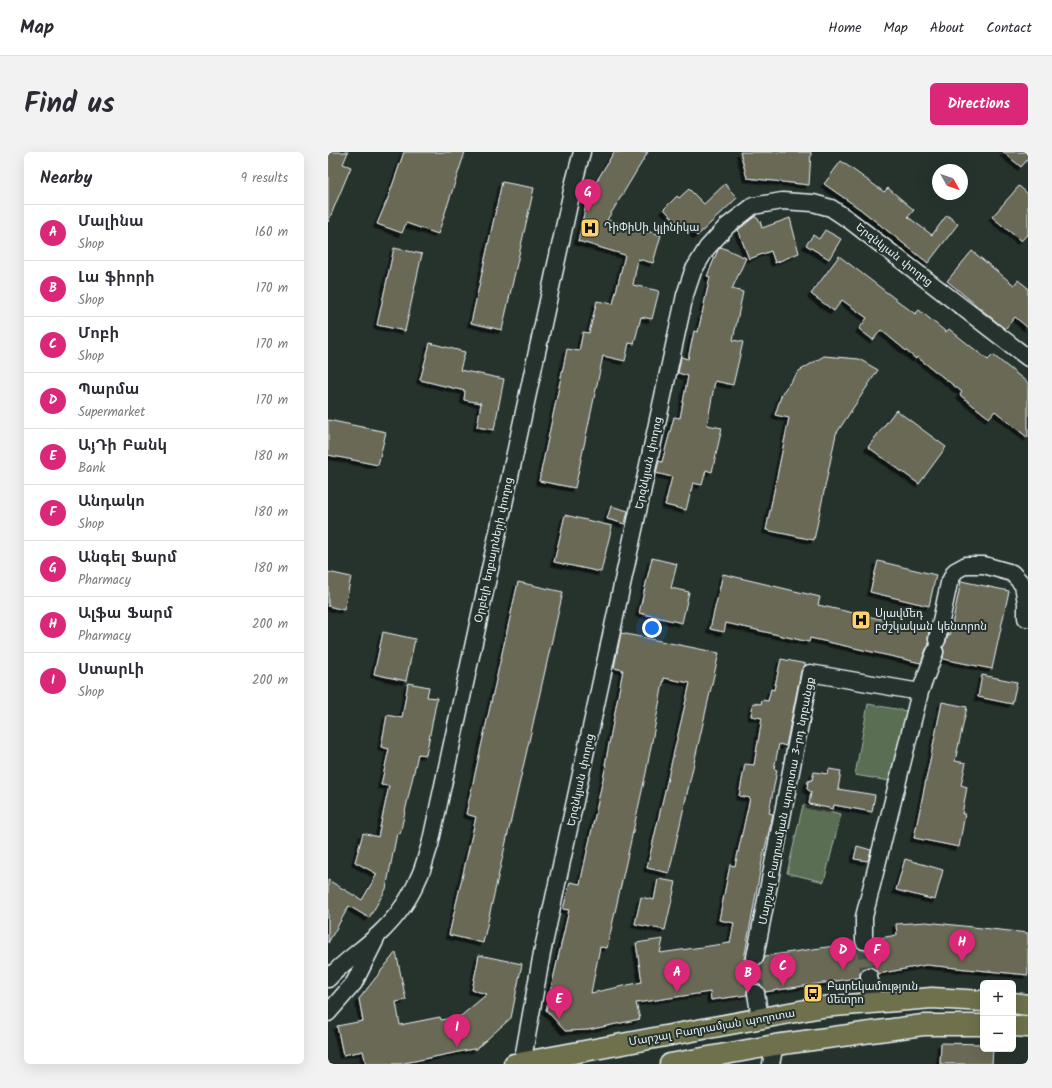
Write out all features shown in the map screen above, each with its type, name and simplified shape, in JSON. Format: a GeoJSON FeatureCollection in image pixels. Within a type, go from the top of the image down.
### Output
{"type":"FeatureCollection","features":[{"type":"Feature","properties":{"kind":"main road","name":"Մարշալ Բաղրամյան պողոտա"},"geometry":{"type":"LineString","coordinates":[[519,1064],[822,1007],[932,998],[980,1001]]}},
{"type":"Feature","properties":{"kind":"main road"},"geometry":{"type":"LineString","coordinates":[[1016,1003],[1028,1005]]}},
{"type":"Feature","properties":{"kind":"main road"},"geometry":{"type":"LineString","coordinates":[[670,1064],[775,1045],[923,1025],[980,1025]]}},
{"type":"Feature","properties":{"kind":"main road"},"geometry":{"type":"LineString","coordinates":[[1016,1026],[1028,1027]]}},
{"type":"Feature","properties":{"kind":"street","name":"Օրբելի եղբայրների փողոց"},"geometry":{"type":"LineString","coordinates":[[328,979],[337,969],[378,935],[393,920],[404,905],[419,877],[430,845],[572,186],[582,152]]}},
{"type":"Feature","properties":{"kind":"street","name":"Երզնկյան փողոց"},"geometry":{"type":"LineString","coordinates":[[519,1064],[685,295],[693,271],[707,248],[727,226],[753,206],[782,201],[814,203],[831,208],[856,225],[1028,358]]}},
{"type":"Feature","properties":{"kind":"street"},"geometry":{"type":"LineString","coordinates":[[864,941],[864,917],[920,692],[936,646],[949,583],[955,571],[966,565],[984,565],[1012,573],[1023,584],[1026,604],[1026,618],[1028,618]]}},
{"type":"Feature","properties":{"kind":"street","name":"Մարշալ Բաղրամյան պողոտա 3-րդ նրբանցք"},"geometry":{"type":"LineString","coordinates":[[756,957],[810,673],[920,692]]}},
{"type":"Feature","properties":{"kind":"street","name":"Օրբելի եղբայրների փողոց"},"geometry":{"type":"LineString","coordinates":[[328,1013],[354,983],[378,935]]}},
{"type":"Feature","properties":{"kind":"street"},"geometry":{"type":"LineString","coordinates":[[869,976],[874,1002]]}},
{"type":"Feature","properties":{"kind":"street"},"geometry":{"type":"LineString","coordinates":[[756,993],[760,1019]]}},
{"type":"Feature","properties":{"kind":"street"},"geometry":{"type":"LineString","coordinates":[[771,1064],[775,1045]]}},
{"type":"Feature","properties":{"kind":"green space"},"geometry":{"type":"Polygon","coordinates":[[[868,704],[907,711],[895,782],[855,775],[868,704]]]}},
{"type":"Feature","properties":{"kind":"green space"},"geometry":{"type":"Polygon","coordinates":[[[803,805],[841,814],[824,882],[787,873],[803,805]]]}},
{"type":"Feature","properties":{"kind":"building"},"geometry":{"type":"Polygon","coordinates":[[[328,152],[348,152],[343,164],[351,167],[328,222],[328,152]]]}},
{"type":"Feature","properties":{"kind":"building"},"geometry":{"type":"Polygon","coordinates":[[[404,152],[465,152],[438,234],[406,223],[402,233],[377,224],[404,152]]]}},
{"type":"Feature","properties":{"kind":"building"},"geometry":{"type":"Polygon","coordinates":[[[614,152],[648,152],[607,220],[661,235],[653,263],[638,259],[633,285],[659,291],[652,319],[641,317],[634,344],[629,343],[625,361],[603,356],[575,488],[539,481],[567,349],[579,351],[583,332],[589,333],[597,301],[613,304],[625,255],[578,241],[586,199],[614,152]]]}},
{"type":"Feature","properties":{"kind":"building"},"geometry":{"type":"Polygon","coordinates":[[[740,152],[811,152],[809,185],[747,178],[740,152]]]}},
{"type":"Feature","properties":{"kind":"building"},"geometry":{"type":"Polygon","coordinates":[[[1003,152],[1028,152],[1028,159],[1021,167],[1003,152]]]}},
{"type":"Feature","properties":{"kind":"building"},"geometry":{"type":"Polygon","coordinates":[[[841,161],[884,192],[888,188],[914,210],[908,217],[932,235],[947,215],[958,224],[928,263],[860,209],[824,184],[841,161]]]}},
{"type":"Feature","properties":{"kind":"building"},"geometry":{"type":"Polygon","coordinates":[[[502,182],[534,188],[502,330],[471,323],[502,182]]]}},
{"type":"Feature","properties":{"kind":"building"},"geometry":{"type":"Polygon","coordinates":[[[725,184],[737,198],[697,236],[684,223],[680,226],[664,209],[677,196],[679,198],[689,189],[704,204],[725,184]]]}},
{"type":"Feature","properties":{"kind":"building"},"geometry":{"type":"Polygon","coordinates":[[[1019,186],[1028,194],[1028,234],[1021,241],[992,217],[1019,186]]]}},
{"type":"Feature","properties":{"kind":"building"},"geometry":{"type":"Polygon","coordinates":[[[754,217],[760,221],[762,228],[790,218],[799,253],[775,263],[771,251],[749,259],[738,230],[754,217]]]}},
{"type":"Feature","properties":{"kind":"building"},"geometry":{"type":"Polygon","coordinates":[[[825,230],[841,239],[829,259],[806,245],[813,235],[819,239],[825,230]]]}},
{"type":"Feature","properties":{"kind":"building"},"geometry":{"type":"Polygon","coordinates":[[[721,247],[746,258],[732,289],[743,292],[733,340],[743,342],[733,385],[715,381],[707,425],[722,428],[712,472],[706,470],[702,485],[693,483],[686,510],[665,505],[672,477],[656,473],[659,461],[662,462],[674,417],[680,418],[688,376],[678,373],[681,357],[688,359],[694,331],[698,332],[710,277],[707,276],[718,250],[721,247]]]}},
{"type":"Feature","properties":{"kind":"building"},"geometry":{"type":"Polygon","coordinates":[[[394,248],[422,254],[405,331],[377,325],[394,248]]]}},
{"type":"Feature","properties":{"kind":"building"},"geometry":{"type":"Polygon","coordinates":[[[972,251],[1014,285],[1018,280],[1028,288],[1028,328],[1015,317],[1005,329],[947,281],[972,251]]]}},
{"type":"Feature","properties":{"kind":"building"},"geometry":{"type":"Polygon","coordinates":[[[839,256],[915,314],[919,310],[946,332],[949,329],[988,360],[993,355],[1028,383],[1028,438],[995,411],[989,418],[960,395],[962,392],[917,357],[916,359],[881,330],[873,340],[859,329],[867,318],[842,300],[834,311],[811,294],[839,256]]]}},
{"type":"Feature","properties":{"kind":"building"},"geometry":{"type":"Polygon","coordinates":[[[430,343],[465,352],[460,370],[504,379],[494,430],[477,427],[481,403],[464,400],[465,391],[420,380],[430,343]]]}},
{"type":"Feature","properties":{"kind":"building"},"geometry":{"type":"Polygon","coordinates":[[[824,356],[859,359],[878,370],[836,434],[814,540],[766,530],[789,418],[775,415],[782,393],[799,371],[824,356]]]}},
{"type":"Feature","properties":{"kind":"building"},"geometry":{"type":"Polygon","coordinates":[[[896,410],[946,447],[919,484],[868,447],[896,410]]]}},
{"type":"Feature","properties":{"kind":"building"},"geometry":{"type":"Polygon","coordinates":[[[328,420],[386,432],[378,465],[328,455],[328,420]]]}},
{"type":"Feature","properties":{"kind":"building"},"geometry":{"type":"Polygon","coordinates":[[[611,506],[628,511],[625,524],[607,519],[611,506]]]}},
{"type":"Feature","properties":{"kind":"building"},"geometry":{"type":"Polygon","coordinates":[[[565,515],[612,526],[601,572],[554,562],[565,515]]]}},
{"type":"Feature","properties":{"kind":"building"},"geometry":{"type":"Polygon","coordinates":[[[652,558],[677,564],[671,588],[689,592],[682,623],[639,613],[652,558]]]}},
{"type":"Feature","properties":{"kind":"building"},"geometry":{"type":"Polygon","coordinates":[[[878,561],[936,575],[929,606],[870,592],[878,561]]]}},
{"type":"Feature","properties":{"kind":"building"},"geometry":{"type":"Polygon","coordinates":[[[328,572],[351,577],[344,610],[328,606],[328,572]]]}},
{"type":"Feature","properties":{"kind":"building"},"geometry":{"type":"Polygon","coordinates":[[[723,574],[820,597],[818,605],[929,630],[929,645],[921,663],[810,638],[809,642],[726,623],[724,632],[710,629],[723,574]]]}},
{"type":"Feature","properties":{"kind":"building"},"geometry":{"type":"Polygon","coordinates":[[[961,581],[1009,591],[992,669],[943,659],[943,647],[948,634],[950,635],[961,581]]]}},
{"type":"Feature","properties":{"kind":"building"},"geometry":{"type":"Polygon","coordinates":[[[518,582],[563,592],[483,943],[449,935],[476,817],[466,814],[518,582]]]}},
{"type":"Feature","properties":{"kind":"building"},"geometry":{"type":"Polygon","coordinates":[[[383,632],[415,639],[406,681],[374,674],[383,632]]]}},
{"type":"Feature","properties":{"kind":"building"},"geometry":{"type":"Polygon","coordinates":[[[621,633],[719,653],[669,873],[647,868],[690,683],[664,678],[646,773],[607,948],[600,947],[591,993],[642,982],[636,943],[663,939],[660,953],[730,943],[734,923],[719,920],[730,865],[735,866],[750,798],[739,796],[745,764],[754,765],[762,718],[751,716],[753,703],[761,704],[762,700],[768,701],[771,689],[774,690],[781,659],[806,664],[801,671],[786,746],[779,744],[774,769],[777,770],[769,813],[773,814],[762,861],[744,959],[746,959],[749,964],[758,966],[762,963],[765,956],[855,943],[859,949],[864,950],[872,946],[874,939],[897,935],[896,924],[926,922],[1028,933],[1028,975],[926,965],[878,974],[872,967],[868,967],[863,969],[860,973],[860,978],[765,992],[760,984],[755,984],[750,986],[747,990],[747,995],[711,1000],[710,992],[636,1003],[640,1019],[588,1030],[565,1031],[546,1010],[569,910],[563,909],[570,882],[580,884],[606,765],[623,670],[614,668],[621,633]]]}},
{"type":"Feature","properties":{"kind":"building"},"geometry":{"type":"Polygon","coordinates":[[[982,675],[1017,682],[1012,704],[978,697],[982,675]]]}},
{"type":"Feature","properties":{"kind":"building"},"geometry":{"type":"Polygon","coordinates":[[[408,683],[429,687],[427,697],[437,698],[426,755],[418,754],[400,834],[397,833],[386,889],[369,918],[349,906],[328,943],[328,880],[362,900],[377,874],[355,862],[363,833],[378,837],[389,786],[381,785],[389,749],[381,747],[387,715],[402,718],[408,683]]]}},
{"type":"Feature","properties":{"kind":"building"},"geometry":{"type":"Polygon","coordinates":[[[942,702],[967,707],[955,761],[966,763],[961,785],[967,787],[962,814],[965,814],[959,847],[914,838],[942,702]]]}},
{"type":"Feature","properties":{"kind":"building"},"geometry":{"type":"Polygon","coordinates":[[[829,769],[841,771],[838,789],[875,795],[872,812],[834,805],[833,809],[809,804],[811,792],[807,789],[808,781],[812,780],[814,772],[828,774],[829,769]]]}},
{"type":"Feature","properties":{"kind":"building"},"geometry":{"type":"Polygon","coordinates":[[[857,846],[871,850],[868,861],[854,859],[857,846]]]}},
{"type":"Feature","properties":{"kind":"building"},"geometry":{"type":"Polygon","coordinates":[[[905,859],[943,870],[935,900],[896,890],[905,859]]]}},
{"type":"Feature","properties":{"kind":"building"},"geometry":{"type":"Polygon","coordinates":[[[658,879],[676,882],[665,930],[635,924],[641,897],[654,900],[658,879]]]}},
{"type":"Feature","properties":{"kind":"building"},"geometry":{"type":"Polygon","coordinates":[[[396,952],[406,1000],[396,1002],[400,1025],[440,1017],[441,1020],[461,1016],[487,994],[472,990],[479,955],[522,964],[511,1018],[476,1049],[400,1064],[366,1064],[363,1051],[343,1055],[337,1026],[363,1021],[359,999],[396,952]]]}},
{"type":"Feature","properties":{"kind":"building"},"geometry":{"type":"Polygon","coordinates":[[[941,1043],[980,1044],[980,1052],[993,1052],[992,1064],[940,1064],[941,1043]]]}},
{"type":"Feature","properties":{"kind":"tunnel"},"geometry":{"type":"LineString","coordinates":[[864,941],[869,976]]}},
{"type":"Feature","properties":{"kind":"tunnel"},"geometry":{"type":"LineString","coordinates":[[755,957],[756,993]]}},
{"type":"Feature","properties":{"kind":"place","name":"Անգել Ֆարմ"},"geometry":{"type":"Point","coordinates":[588,212]}},
{"type":"Feature","properties":{"kind":"place","name":"ԴիՓիՍի կլինիկա"},"geometry":{"type":"Point","coordinates":[590,228]}},
{"type":"Feature","properties":{"kind":"place","name":"Սլավմեդ բժշկական կենտրոն"},"geometry":{"type":"Point","coordinates":[861,620]}},
{"type":"Feature","properties":{"kind":"place","name":"Ալֆա Ֆարմ"},"geometry":{"type":"Point","coordinates":[962,962]}},
{"type":"Feature","properties":{"kind":"place","name":"Պարմա"},"geometry":{"type":"Point","coordinates":[843,970]}},
{"type":"Feature","properties":{"kind":"place","name":"Անդակո"},"geometry":{"type":"Point","coordinates":[877,970]}},
{"type":"Feature","properties":{"kind":"place","name":"Մոբի"},"geometry":{"type":"Point","coordinates":[783,986]}},
{"type":"Feature","properties":{"kind":"place","name":"Մալինա"},"geometry":{"type":"Point","coordinates":[677,992]}},
{"type":"Feature","properties":{"kind":"place","name":"Լա ֆիորի"},"geometry":{"type":"Point","coordinates":[748,993]}},
{"type":"Feature","properties":{"kind":"place","name":"Բարեկամություն մետրո"},"geometry":{"type":"Point","coordinates":[813,993]}},
{"type":"Feature","properties":{"kind":"place","name":"ԱյԴի Բանկ"},"geometry":{"type":"Point","coordinates":[559,1019]}},
{"type":"Feature","properties":{"kind":"place","name":"ՍտարԼի"},"geometry":{"type":"Point","coordinates":[457,1047]}}]}
